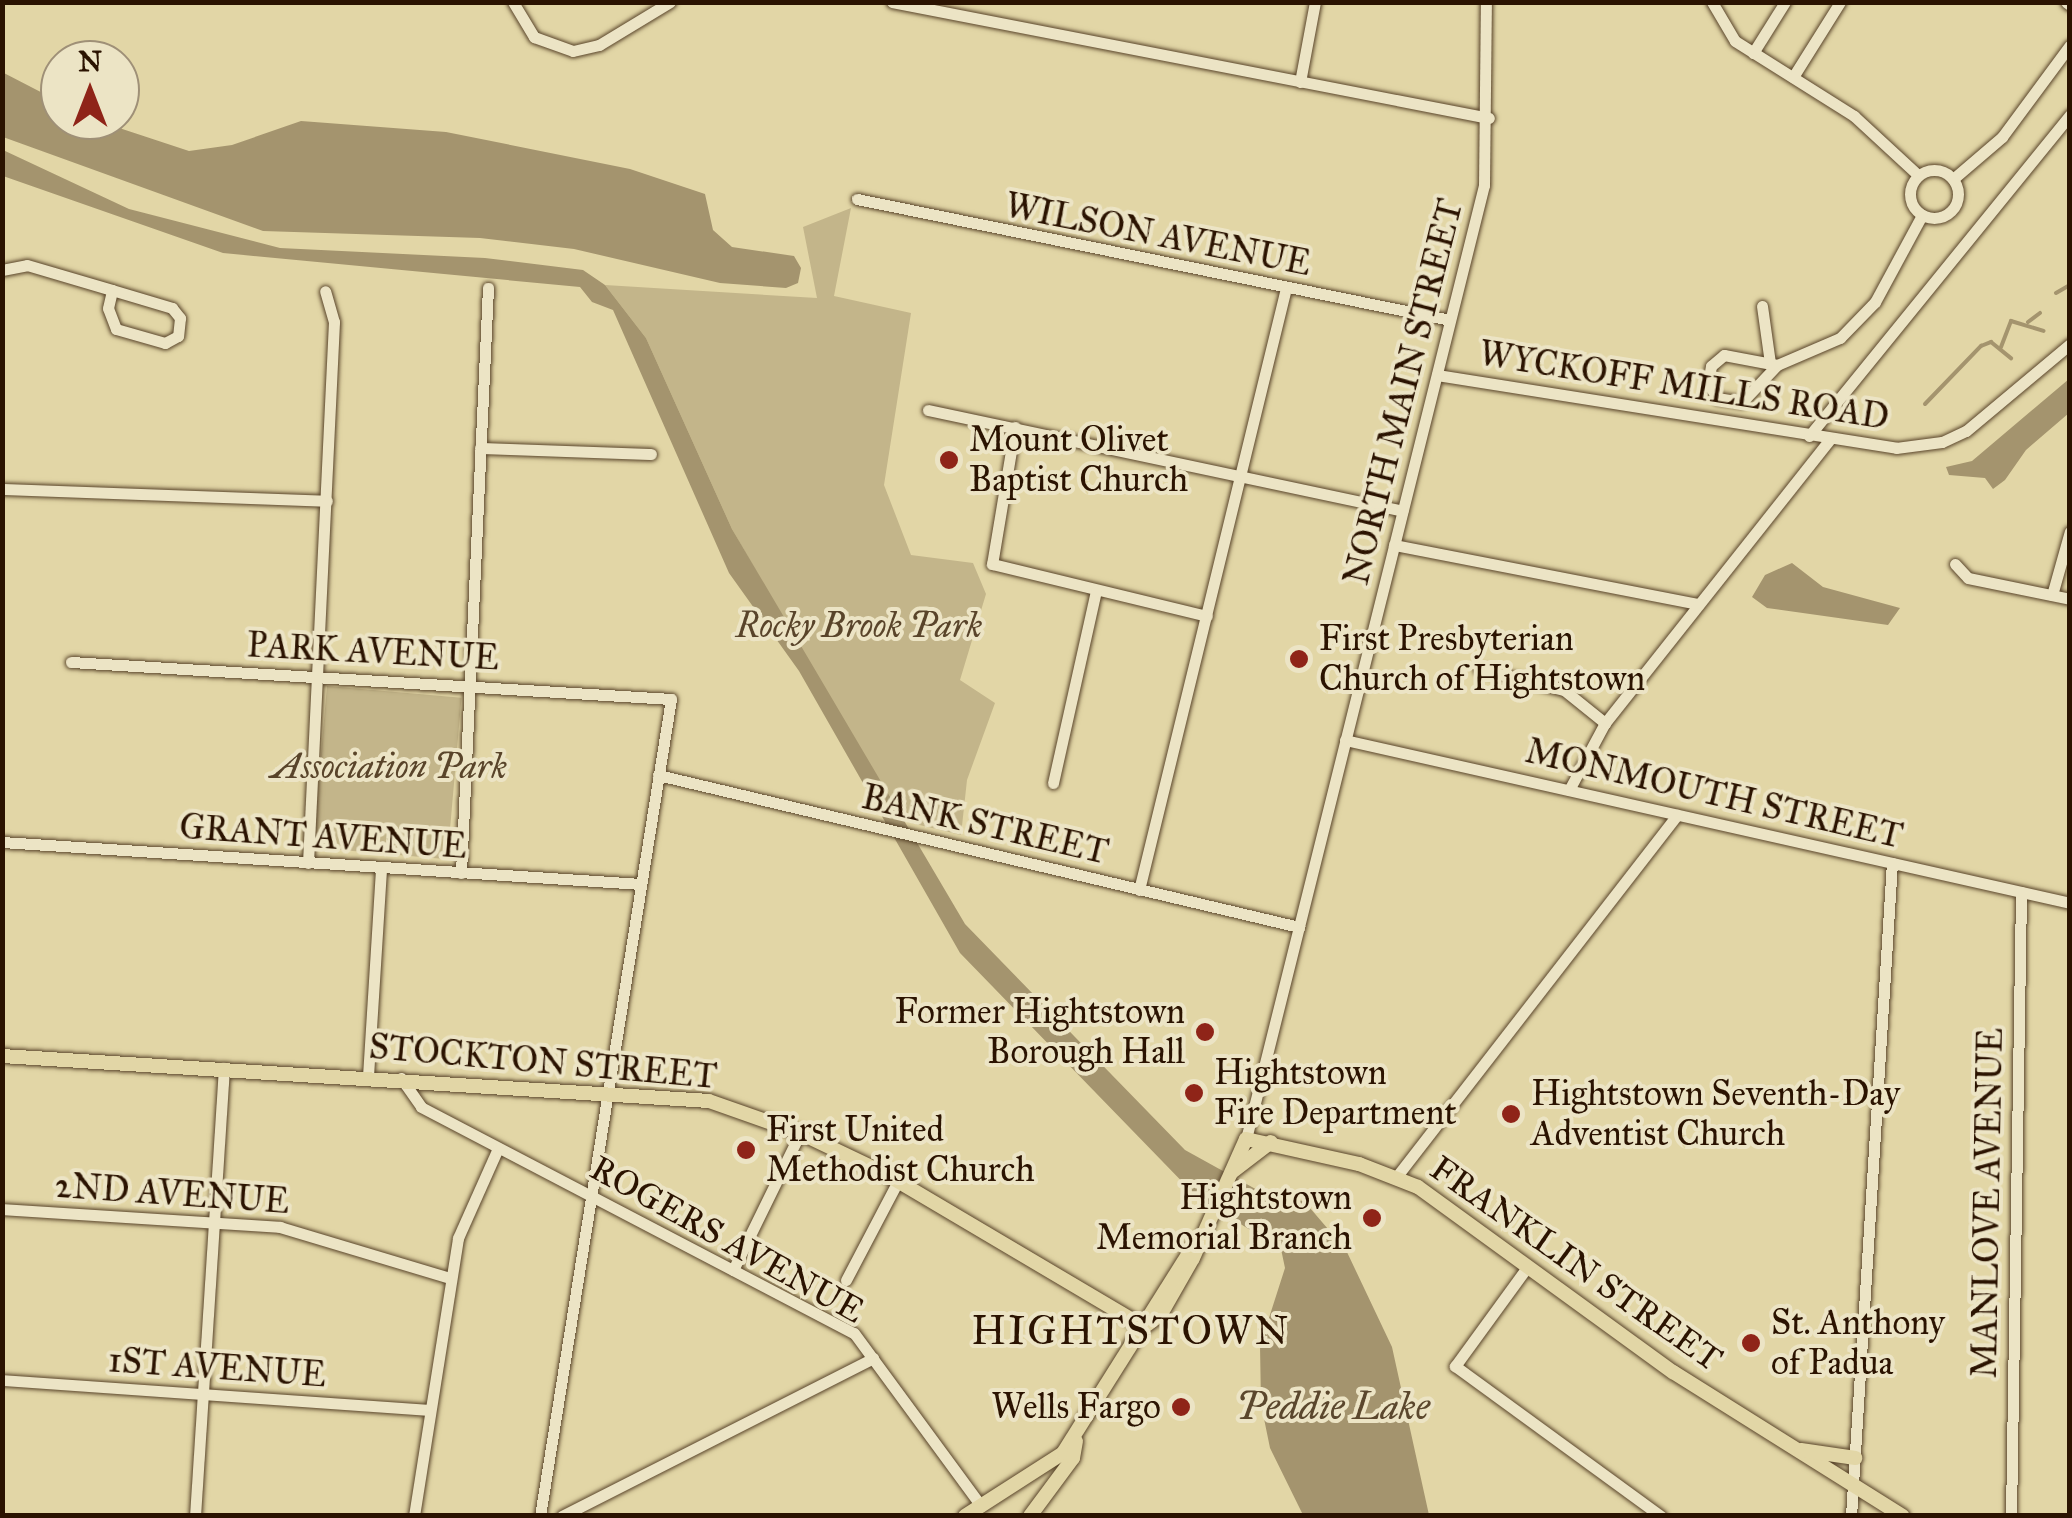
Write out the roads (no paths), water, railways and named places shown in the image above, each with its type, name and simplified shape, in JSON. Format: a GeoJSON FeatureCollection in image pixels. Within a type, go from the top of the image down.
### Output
{"type":"FeatureCollection","features":[{"type":"Feature","properties":{"kind":"main road","name":"STOCKTON STREET"},"geometry":{"type":"LineString","coordinates":[[2,1056],[607,1090],[709,1101],[800,1134],[898,1181],[1144,1327]]}},
{"type":"Feature","properties":{"kind":"main road","name":"FRANKLIN STREET"},"geometry":{"type":"LineString","coordinates":[[1246,1138],[1397,1176],[1786,1446],[1853,1490],[1903,1516]]}},
{"type":"Feature","properties":{"kind":"main road"},"geometry":{"type":"LineString","coordinates":[[965,1516],[1052,1463],[1077,1436],[1196,1242],[1246,1138]]}},
{"type":"Feature","properties":{"kind":"main road"},"geometry":{"type":"LineString","coordinates":[[1232,1172],[1270,1142]]}},
{"type":"Feature","properties":{"kind":"main road"},"geometry":{"type":"LineString","coordinates":[[1030,1516],[1073,1458],[1077,1436]]}},
{"type":"Feature","properties":{"kind":"main road"},"geometry":{"type":"LineString","coordinates":[[1786,1446],[1855,1458]]}},
{"type":"Feature","properties":{"kind":"street"},"geometry":{"type":"LineString","coordinates":[[513,2],[534,37],[573,51],[599,45],[670,2]]}},
{"type":"Feature","properties":{"kind":"street"},"geometry":{"type":"LineString","coordinates":[[892,2],[1489,118]]}},
{"type":"Feature","properties":{"kind":"street"},"geometry":{"type":"LineString","coordinates":[[1300,82],[1315,2]]}},
{"type":"Feature","properties":{"kind":"street","name":"NORTH MAIN STREET"},"geometry":{"type":"LineString","coordinates":[[1246,1138],[1484,184],[1489,118],[1486,2]]}},
{"type":"Feature","properties":{"kind":"street"},"geometry":{"type":"LineString","coordinates":[[1712,2],[1735,40],[1854,116],[1918,175]]}},
{"type":"Feature","properties":{"kind":"street"},"geometry":{"type":"LineString","coordinates":[[1753,53],[1786,2]]}},
{"type":"Feature","properties":{"kind":"street"},"geometry":{"type":"LineString","coordinates":[[1793,77],[1840,2]]}},
{"type":"Feature","properties":{"kind":"street"},"geometry":{"type":"LineString","coordinates":[[1922,216],[1944,216],[1954,207],[1954,179],[2002,137],[2070,46]]}},
{"type":"Feature","properties":{"kind":"street"},"geometry":{"type":"LineString","coordinates":[[1810,436],[2070,115]]}},
{"type":"Feature","properties":{"kind":"street"},"geometry":{"type":"LineString","coordinates":[[1922,216],[1909,193],[1918,175],[1932,169],[1954,179]]}},
{"type":"Feature","properties":{"kind":"street","name":"WILSON AVENUE"},"geometry":{"type":"LineString","coordinates":[[858,199],[1450,320]]}},
{"type":"Feature","properties":{"kind":"street"},"geometry":{"type":"LineString","coordinates":[[1774,364],[1732,353],[1717,359],[1708,383],[1718,398],[1733,404],[1748,398],[1774,364],[1828,345],[1852,328],[1890,280],[1922,216]]}},
{"type":"Feature","properties":{"kind":"street"},"geometry":{"type":"LineString","coordinates":[[2,270],[27,266],[112,290],[172,308],[180,318],[178,336],[165,343],[116,329],[108,308],[112,290]]}},
{"type":"Feature","properties":{"kind":"street"},"geometry":{"type":"LineString","coordinates":[[461,873],[488,288]]}},
{"type":"Feature","properties":{"kind":"street"},"geometry":{"type":"LineString","coordinates":[[1140,890],[1286,288]]}},
{"type":"Feature","properties":{"kind":"street"},"geometry":{"type":"LineString","coordinates":[[308,863],[334,322],[325,291]]}},
{"type":"Feature","properties":{"kind":"street"},"geometry":{"type":"LineString","coordinates":[[1762,306],[1774,364]]}},
{"type":"Feature","properties":{"kind":"street","name":"WYCKOFF MILLS ROAD"},"geometry":{"type":"LineString","coordinates":[[1437,375],[1896,448],[1942,442],[1991,412],[2070,344]]}},
{"type":"Feature","properties":{"kind":"street"},"geometry":{"type":"LineString","coordinates":[[1730,424],[1733,404]]}},
{"type":"Feature","properties":{"kind":"street"},"geometry":{"type":"LineString","coordinates":[[928,410],[1242,472],[1402,511]]}},
{"type":"Feature","properties":{"kind":"street"},"geometry":{"type":"LineString","coordinates":[[1015,426],[992,564],[1206,616]]}},
{"type":"Feature","properties":{"kind":"street"},"geometry":{"type":"LineString","coordinates":[[1568,790],[1606,723],[1830,440]]}},
{"type":"Feature","properties":{"kind":"street"},"geometry":{"type":"LineString","coordinates":[[480,448],[651,454]]}},
{"type":"Feature","properties":{"kind":"street"},"geometry":{"type":"LineString","coordinates":[[2,489],[327,500]]}},
{"type":"Feature","properties":{"kind":"street"},"geometry":{"type":"LineString","coordinates":[[2052,596],[2070,531]]}},
{"type":"Feature","properties":{"kind":"street"},"geometry":{"type":"LineString","coordinates":[[1394,545],[1698,604]]}},
{"type":"Feature","properties":{"kind":"street"},"geometry":{"type":"LineString","coordinates":[[1955,564],[1968,578],[2070,599]]}},
{"type":"Feature","properties":{"kind":"street"},"geometry":{"type":"LineString","coordinates":[[1053,782],[1096,591]]}},
{"type":"Feature","properties":{"kind":"street","name":"PARK AVENUE"},"geometry":{"type":"LineString","coordinates":[[71,662],[671,699],[658,775]]}},
{"type":"Feature","properties":{"kind":"street"},"geometry":{"type":"LineString","coordinates":[[1479,669],[1564,690],[1606,723]]}},
{"type":"Feature","properties":{"kind":"street","name":"MONMOUTH STREET"},"geometry":{"type":"LineString","coordinates":[[1345,740],[2070,903]]}},
{"type":"Feature","properties":{"kind":"street"},"geometry":{"type":"LineString","coordinates":[[540,1516],[658,775]]}},
{"type":"Feature","properties":{"kind":"street","name":"BANK STREET"},"geometry":{"type":"LineString","coordinates":[[658,775],[1300,927]]}},
{"type":"Feature","properties":{"kind":"street"},"geometry":{"type":"LineString","coordinates":[[1397,1176],[1677,815]]}},
{"type":"Feature","properties":{"kind":"street","name":"GRANT AVENUE"},"geometry":{"type":"LineString","coordinates":[[2,842],[641,884]]}},
{"type":"Feature","properties":{"kind":"street"},"geometry":{"type":"LineString","coordinates":[[1852,1516],[1892,863]]}},
{"type":"Feature","properties":{"kind":"street"},"geometry":{"type":"LineString","coordinates":[[368,1076],[381,868]]}},
{"type":"Feature","properties":{"kind":"street","name":"MANLOVE AVENUE"},"geometry":{"type":"LineString","coordinates":[[2011,1516],[2021,892]]}},
{"type":"Feature","properties":{"kind":"street"},"geometry":{"type":"LineString","coordinates":[[195,1516],[224,1068]]}},
{"type":"Feature","properties":{"kind":"street","name":"ROGERS AVENUE"},"geometry":{"type":"LineString","coordinates":[[401,1078],[420,1107],[854,1332],[982,1506]]}},
{"type":"Feature","properties":{"kind":"street"},"geometry":{"type":"LineString","coordinates":[[733,1270],[800,1134]]}},
{"type":"Feature","properties":{"kind":"street"},"geometry":{"type":"LineString","coordinates":[[414,1516],[450,1278],[465,1215],[498,1148]]}},
{"type":"Feature","properties":{"kind":"street"},"geometry":{"type":"LineString","coordinates":[[846,1280],[898,1181]]}},
{"type":"Feature","properties":{"kind":"street","name":"2ND AVENUE"},"geometry":{"type":"LineString","coordinates":[[2,1209],[295,1230],[450,1278]]}},
{"type":"Feature","properties":{"kind":"street"},"geometry":{"type":"LineString","coordinates":[[1528,1266],[1455,1366],[1662,1516]]}},
{"type":"Feature","properties":{"kind":"street"},"geometry":{"type":"LineString","coordinates":[[562,1516],[873,1358]]}},
{"type":"Feature","properties":{"kind":"street","name":"1ST AVENUE"},"geometry":{"type":"LineString","coordinates":[[2,1380],[428,1410]]}},
{"type":"Feature","properties":{"kind":"water"},"geometry":{"type":"Polygon","coordinates":[[[2,72],[40,92],[40,140],[140,140],[140,135],[189,151],[232,145],[301,121],[446,132],[630,169],[705,194],[713,230],[732,247],[794,256],[801,268],[798,283],[786,288],[720,283],[574,249],[480,238],[263,231],[3,137],[2,72]]]}},
{"type":"Feature","properties":{"kind":"water","name":"Peddie Lake"},"geometry":{"type":"Polygon","coordinates":[[[3,150],[129,209],[280,248],[485,258],[583,270],[605,285],[646,338],[732,529],[965,924],[1185,1150],[1270,1197],[1304,1201],[1346,1250],[1392,1347],[1429,1515],[1303,1515],[1270,1448],[1261,1404],[1260,1346],[1285,1268],[1281,1249],[1197,1197],[960,953],[799,671],[729,573],[613,310],[592,302],[580,287],[223,253],[3,176],[3,150]]]}},
{"type":"Feature","properties":{"kind":"water"},"geometry":{"type":"Polygon","coordinates":[[[2069,379],[2069,413],[2026,450],[2005,480],[1993,489],[1985,478],[1949,475],[1946,467],[1972,461],[2069,379]]]}},
{"type":"Feature","properties":{"kind":"water"},"geometry":{"type":"Polygon","coordinates":[[[1792,563],[1823,587],[1900,608],[1888,625],[1767,608],[1752,597],[1765,575],[1792,563]]]}},
{"type":"Feature","properties":{"kind":"waterway"},"geometry":{"type":"LineString","coordinates":[[2056,293],[2070,285]]}},
{"type":"Feature","properties":{"kind":"waterway"},"geometry":{"type":"LineString","coordinates":[[2028,322],[2040,313]]}},
{"type":"Feature","properties":{"kind":"waterway"},"geometry":{"type":"LineString","coordinates":[[2001,347],[2011,321],[2044,331]]}},
{"type":"Feature","properties":{"kind":"waterway"},"geometry":{"type":"LineString","coordinates":[[1925,404],[1981,346],[1991,342],[2011,358]]}},
{"type":"Feature","properties":{"kind":"place","name":"Mount Olivet Baptist Church"},"geometry":{"type":"Point","coordinates":[949,460]}},
{"type":"Feature","properties":{"kind":"place","name":"First Presbyterian Church of Hightstown"},"geometry":{"type":"Point","coordinates":[1299,659]}},
{"type":"Feature","properties":{"kind":"place","name":"Former Hightstown Borough Hall"},"geometry":{"type":"Point","coordinates":[1205,1032]}},
{"type":"Feature","properties":{"kind":"place","name":"Hightstown Fire Department"},"geometry":{"type":"Point","coordinates":[1194,1093]}},
{"type":"Feature","properties":{"kind":"place","name":"Hightstown Seventh-Day Adventist Church"},"geometry":{"type":"Point","coordinates":[1511,1114]}},
{"type":"Feature","properties":{"kind":"place","name":"First United Methodist Church"},"geometry":{"type":"Point","coordinates":[746,1150]}},
{"type":"Feature","properties":{"kind":"place","name":"Hightstown Memorial Branch"},"geometry":{"type":"Point","coordinates":[1372,1218]}},
{"type":"Feature","properties":{"kind":"place","name":"St. Anthony of Padua"},"geometry":{"type":"Point","coordinates":[1751,1343]}},
{"type":"Feature","properties":{"kind":"place","name":"Wells Fargo"},"geometry":{"type":"Point","coordinates":[1181,1407]}},
{"type":"Feature","properties":{"kind":"district","name":"HIGHTSTOWN"},"geometry":{"type":"Point","coordinates":[1131,1331]}},
{"type":"Feature","properties":{"kind":"park label","name":"Rocky Brook Park"},"geometry":{"type":"Point","coordinates":[859,626]}},
{"type":"Feature","properties":{"kind":"park label","name":"Association Park"},"geometry":{"type":"Point","coordinates":[389,767]}}]}
